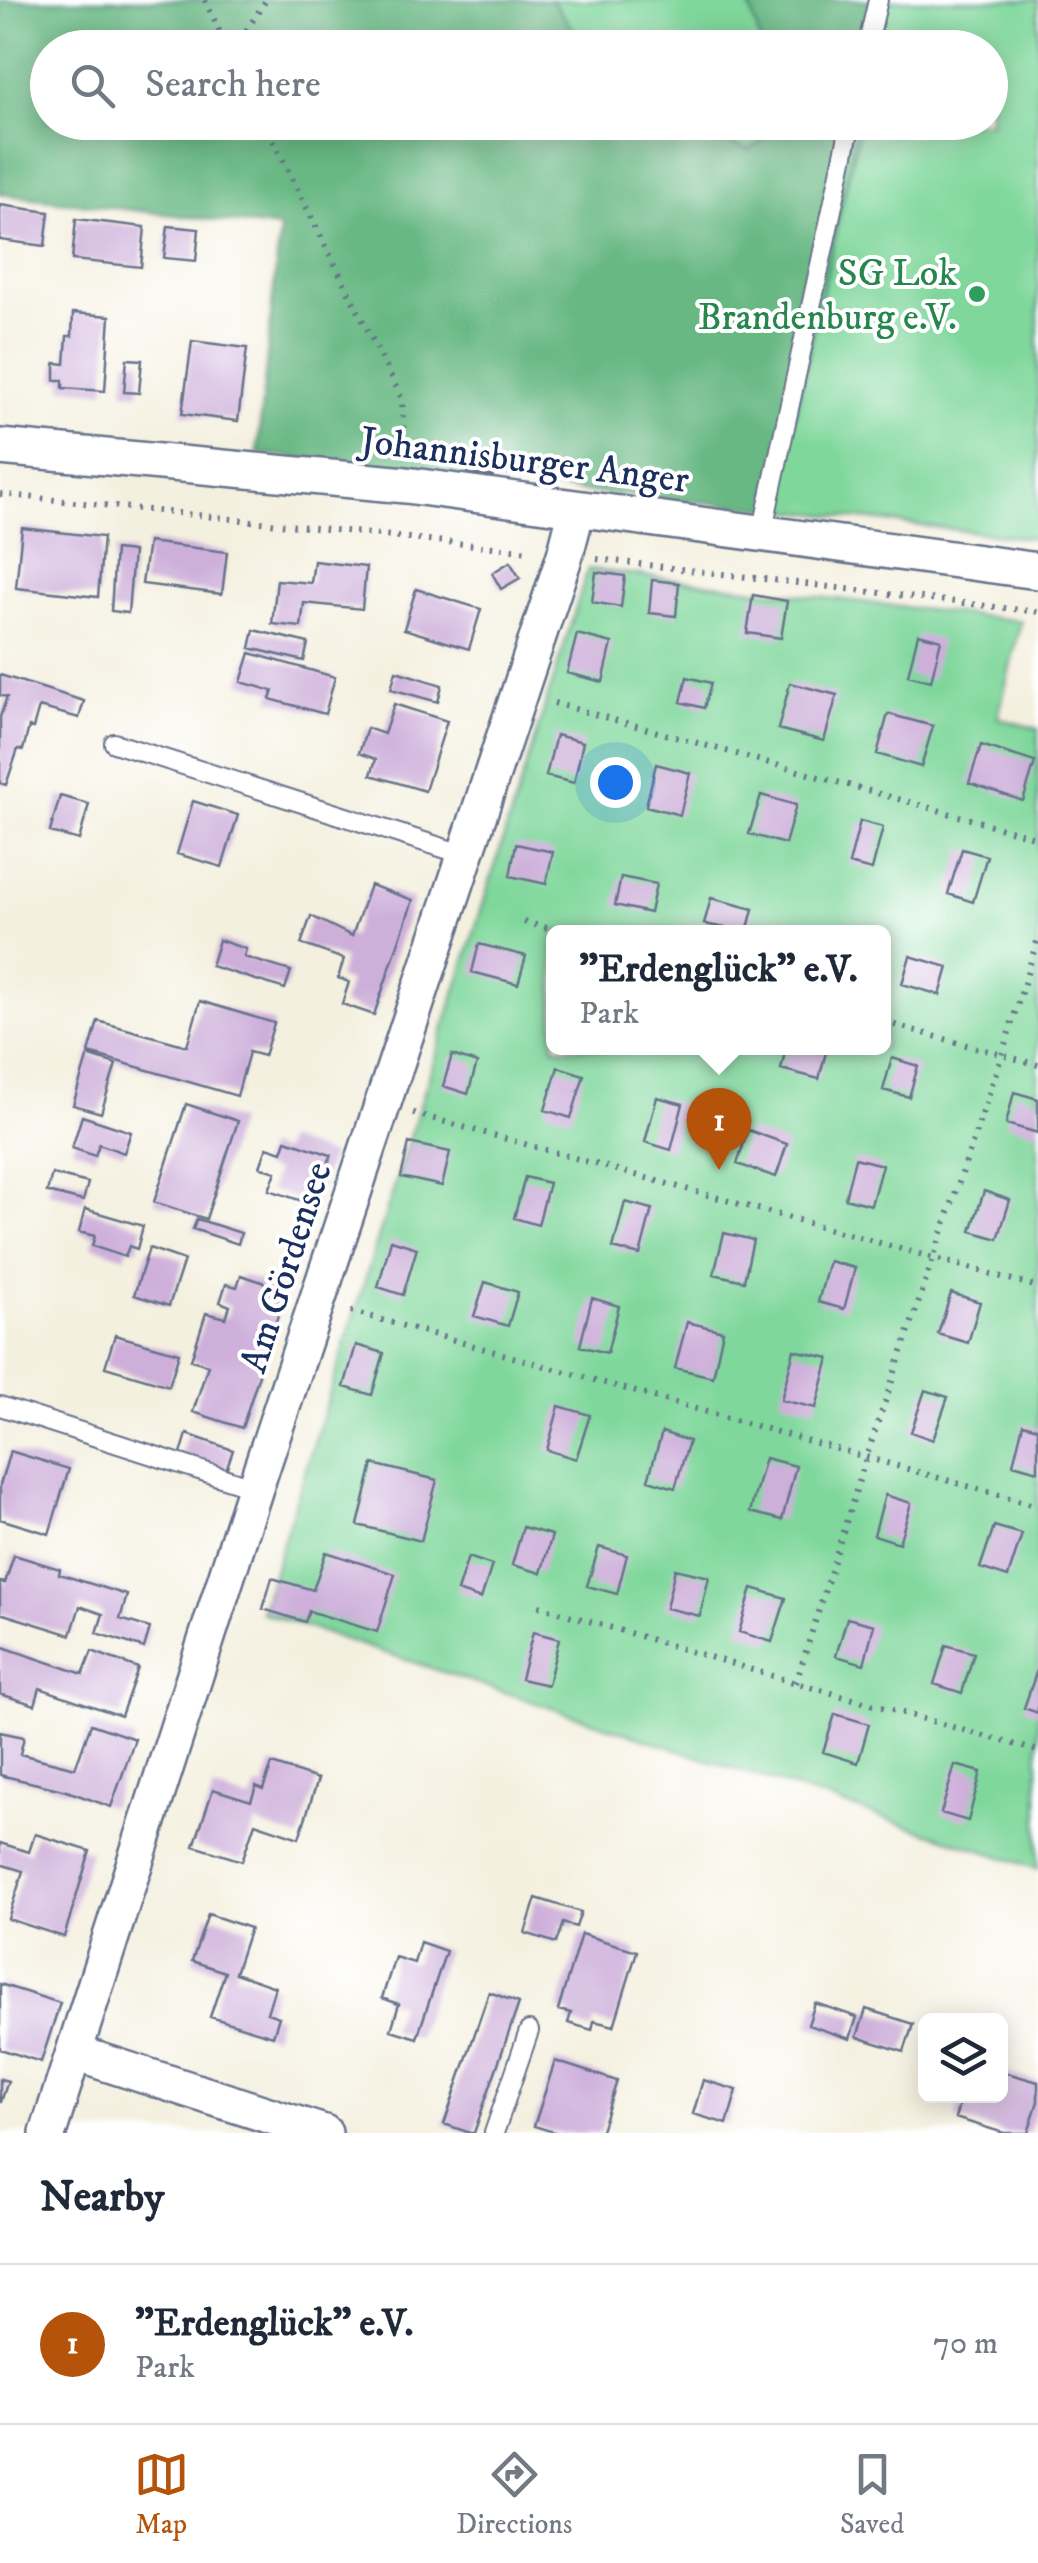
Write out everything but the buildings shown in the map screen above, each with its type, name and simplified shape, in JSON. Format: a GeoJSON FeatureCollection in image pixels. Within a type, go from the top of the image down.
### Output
{"type":"FeatureCollection","features":[{"type":"Feature","properties":{"kind":"street","name":"Johannisburger Anger"},"geometry":{"type":"LineString","coordinates":[[0,447],[406,486],[1038,571]]}},
{"type":"Feature","properties":{"kind":"street","name":"Am Gördensee"},"geometry":{"type":"LineString","coordinates":[[48,2133],[255,1488],[566,555],[577,509]]}},
{"type":"Feature","properties":{"kind":"street"},"geometry":{"type":"LineString","coordinates":[[74,2053],[324,2133]]}},
{"type":"Feature","properties":{"kind":"lane"},"geometry":{"type":"LineString","coordinates":[[872,30],[878,0]]}},
{"type":"Feature","properties":{"kind":"lane"},"geometry":{"type":"LineString","coordinates":[[762,532],[847,140]]}},
{"type":"Feature","properties":{"kind":"lane"},"geometry":{"type":"LineString","coordinates":[[114,742],[465,855]]}},
{"type":"Feature","properties":{"kind":"lane"},"geometry":{"type":"LineString","coordinates":[[0,1406],[255,1488]]}},
{"type":"Feature","properties":{"kind":"lane"},"geometry":{"type":"LineString","coordinates":[[494,2133],[529,2031]]}},
{"type":"Feature","properties":{"kind":"path"},"geometry":{"type":"LineString","coordinates":[[204,0],[218,30]]}},
{"type":"Feature","properties":{"kind":"path"},"geometry":{"type":"LineString","coordinates":[[247,30],[266,0]]}},
{"type":"Feature","properties":{"kind":"path"},"geometry":{"type":"LineString","coordinates":[[273,140],[402,398],[406,486]]}},
{"type":"Feature","properties":{"kind":"path"},"geometry":{"type":"LineString","coordinates":[[0,494],[566,555],[1038,612]]}},
{"type":"Feature","properties":{"kind":"path"},"geometry":{"type":"LineString","coordinates":[[519,693],[1038,838]]}},
{"type":"Feature","properties":{"kind":"path"},"geometry":{"type":"LineString","coordinates":[[524,922],[546,928]]}},
{"type":"Feature","properties":{"kind":"path"},"geometry":{"type":"LineString","coordinates":[[796,1683],[1038,938]]}},
{"type":"Feature","properties":{"kind":"path"},"geometry":{"type":"LineString","coordinates":[[891,1024],[1038,1065]]}},
{"type":"Feature","properties":{"kind":"path"},"geometry":{"type":"LineString","coordinates":[[383,1105],[1038,1287]]}},
{"type":"Feature","properties":{"kind":"path"},"geometry":{"type":"LineString","coordinates":[[318,1302],[1038,1506]]}},
{"type":"Feature","properties":{"kind":"path"},"geometry":{"type":"LineString","coordinates":[[539,1606],[1038,1750]]}},
{"type":"Feature","properties":{"kind":"green space"},"geometry":{"type":"Polygon","coordinates":[[[0,0],[552,0],[574,30],[30,30],[30,140],[719,140],[750,150],[763,140],[856,140],[774,509],[576,491],[257,453],[280,228],[0,194],[0,0]]]}},
{"type":"Feature","properties":{"kind":"green space"},"geometry":{"type":"Polygon","coordinates":[[[552,0],[748,0],[757,30],[574,30],[552,0]]]}},
{"type":"Feature","properties":{"kind":"green space"},"geometry":{"type":"Polygon","coordinates":[[[748,0],[887,0],[881,30],[757,30],[748,0]]]}},
{"type":"Feature","properties":{"kind":"green space"},"geometry":{"type":"Polygon","coordinates":[[[887,0],[1038,0],[1038,539],[774,509],[856,140],[1008,140],[1008,30],[881,30],[887,0]]]}},
{"type":"Feature","properties":{"kind":"green space"},"geometry":{"type":"Polygon","coordinates":[[[718,140],[762,140],[750,150],[718,140]]]}},
{"type":"Feature","properties":{"kind":"green space"},"geometry":{"type":"Polygon","coordinates":[[[588,569],[1021,621],[998,718],[1038,729],[1038,1869],[261,1612],[588,569]]]}},
{"type":"Feature","properties":{"kind":"place","name":"SG Lok Brandenburg e.V."},"geometry":{"type":"Point","coordinates":[977,294]}},
{"type":"Feature","properties":{"kind":"place","name":"\"Erdenglück\" e.V."},"geometry":{"type":"Point","coordinates":[719,1170]}}]}
